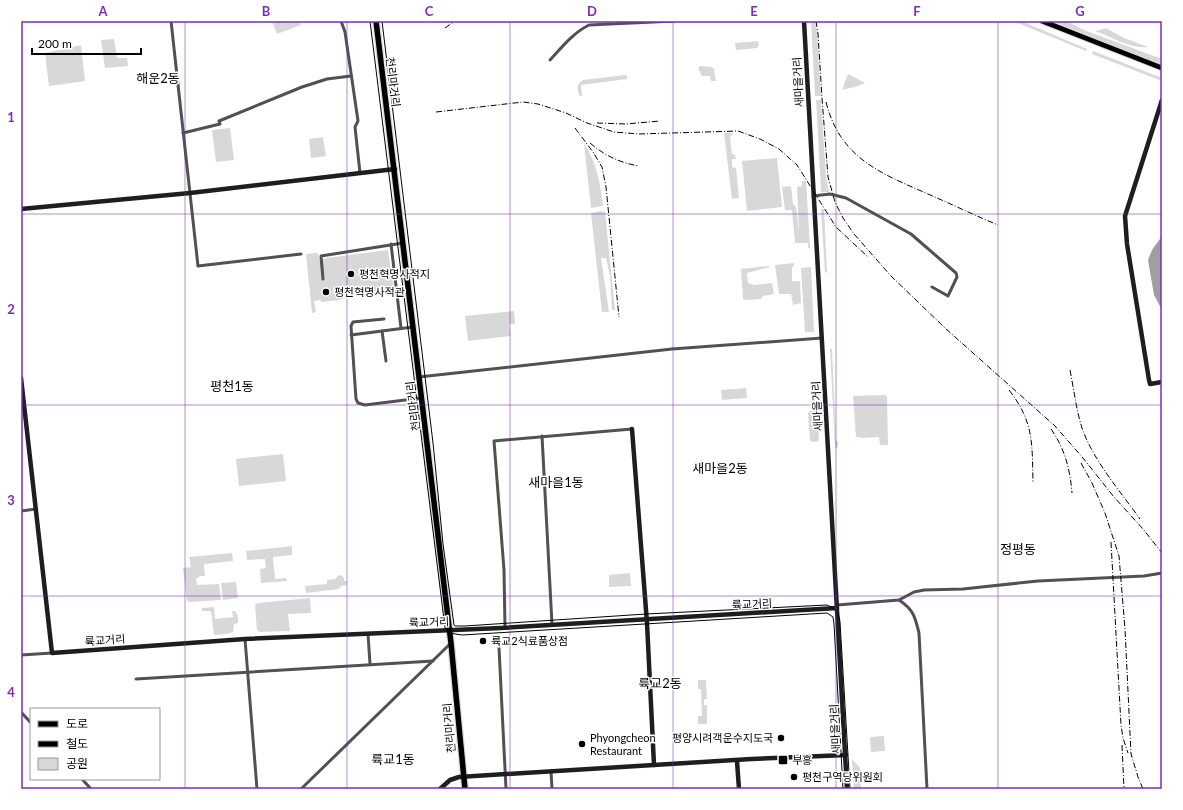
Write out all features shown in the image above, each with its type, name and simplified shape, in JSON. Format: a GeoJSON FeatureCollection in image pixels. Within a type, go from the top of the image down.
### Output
{"type":"FeatureCollection","features":[{"type":"Feature","properties":{"kind":"highway","name":"천리마거리"},"geometry":{"type":"LineString","coordinates":[[376,21],[450,630],[465,789]]}},
{"type":"Feature","properties":{"kind":"main road"},"geometry":{"type":"LineString","coordinates":[[1042,21],[1162,68]]}},
{"type":"Feature","properties":{"kind":"street"},"geometry":{"type":"LineString","coordinates":[[171,21],[198,266],[300,254]]}},
{"type":"Feature","properties":{"kind":"street"},"geometry":{"type":"LineString","coordinates":[[341,21],[345,32],[358,121],[355,127],[360,173]]}},
{"type":"Feature","properties":{"kind":"street"},"geometry":{"type":"LineString","coordinates":[[586,21],[590,25]]}},
{"type":"Feature","properties":{"kind":"street"},"geometry":{"type":"LineString","coordinates":[[550,60],[567,41],[582,29],[590,25],[675,21]]}},
{"type":"Feature","properties":{"kind":"street","name":"새마을거리"},"geometry":{"type":"LineString","coordinates":[[804,21],[847,789]]}},
{"type":"Feature","properties":{"kind":"street"},"geometry":{"type":"LineString","coordinates":[[183,133],[220,124],[219,121],[308,85],[327,79],[351,76]]}},
{"type":"Feature","properties":{"kind":"street"},"geometry":{"type":"LineString","coordinates":[[1162,100],[1125,216],[1126,244],[1149,380],[1150,384],[1162,382]]}},
{"type":"Feature","properties":{"kind":"street"},"geometry":{"type":"LineString","coordinates":[[21,209],[190,193],[394,169]]}},
{"type":"Feature","properties":{"kind":"street"},"geometry":{"type":"LineString","coordinates":[[813,196],[830,194],[846,198],[911,234],[956,273],[957,277],[948,296],[932,287]]}},
{"type":"Feature","properties":{"kind":"street"},"geometry":{"type":"LineString","coordinates":[[323,279],[321,256],[403,242]]}},
{"type":"Feature","properties":{"kind":"street"},"geometry":{"type":"LineString","coordinates":[[391,244],[401,328]]}},
{"type":"Feature","properties":{"kind":"street"},"geometry":{"type":"LineString","coordinates":[[384,319],[354,322],[351,326],[356,399],[358,403],[365,405],[422,398]]}},
{"type":"Feature","properties":{"kind":"street"},"geometry":{"type":"LineString","coordinates":[[351,335],[414,327]]}},
{"type":"Feature","properties":{"kind":"street"},"geometry":{"type":"LineString","coordinates":[[382,331],[386,361]]}},
{"type":"Feature","properties":{"kind":"street"},"geometry":{"type":"LineString","coordinates":[[419,377],[672,349],[822,338]]}},
{"type":"Feature","properties":{"kind":"street"},"geometry":{"type":"LineString","coordinates":[[21,378],[52,652]]}},
{"type":"Feature","properties":{"kind":"street"},"geometry":{"type":"LineString","coordinates":[[504,627],[503,555],[494,441],[632,429],[647,619],[654,766]]}},
{"type":"Feature","properties":{"kind":"street"},"geometry":{"type":"LineString","coordinates":[[542,436],[552,624]]}},
{"type":"Feature","properties":{"kind":"street"},"geometry":{"type":"LineString","coordinates":[[21,511],[36,509]]}},
{"type":"Feature","properties":{"kind":"street"},"geometry":{"type":"LineString","coordinates":[[837,606],[899,600],[914,592],[924,590],[963,589],[1038,581],[1144,576],[1162,573]]}},
{"type":"Feature","properties":{"kind":"street"},"geometry":{"type":"LineString","coordinates":[[899,600],[909,606],[914,613],[919,633],[927,789]]}},
{"type":"Feature","properties":{"kind":"street","name":"륙교거리"},"geometry":{"type":"LineString","coordinates":[[21,655],[245,639],[504,627],[837,606]]}},
{"type":"Feature","properties":{"kind":"street"},"geometry":{"type":"LineString","coordinates":[[368,633],[370,664]]}},
{"type":"Feature","properties":{"kind":"street"},"geometry":{"type":"LineString","coordinates":[[245,639],[258,789]]}},
{"type":"Feature","properties":{"kind":"street"},"geometry":{"type":"LineString","coordinates":[[301,789],[451,643]]}},
{"type":"Feature","properties":{"kind":"street"},"geometry":{"type":"LineString","coordinates":[[499,648],[506,789]]}},
{"type":"Feature","properties":{"kind":"street"},"geometry":{"type":"LineString","coordinates":[[136,679],[433,661]]}},
{"type":"Feature","properties":{"kind":"street"},"geometry":{"type":"LineString","coordinates":[[21,712],[30,722]]}},
{"type":"Feature","properties":{"kind":"street"},"geometry":{"type":"LineString","coordinates":[[440,789],[452,779],[463,776],[846,755]]}},
{"type":"Feature","properties":{"kind":"street"},"geometry":{"type":"LineString","coordinates":[[737,761],[739,789]]}},
{"type":"Feature","properties":{"kind":"street"},"geometry":{"type":"LineString","coordinates":[[551,771],[552,789]]}},
{"type":"Feature","properties":{"kind":"street"},"geometry":{"type":"LineString","coordinates":[[83,780],[91,789]]}},
{"type":"Feature","properties":{"kind":"green space"},"geometry":{"type":"Polygon","coordinates":[[[272,21],[299,21],[301,25],[277,34],[272,21]]]}},
{"type":"Feature","properties":{"kind":"green space"},"geometry":{"type":"Polygon","coordinates":[[[811,21],[815,21],[817,32],[821,96],[815,96],[811,21]]]}},
{"type":"Feature","properties":{"kind":"green space"},"geometry":{"type":"Polygon","coordinates":[[[1013,21],[1021,21],[1087,49],[1086,51],[1013,21]]]}},
{"type":"Feature","properties":{"kind":"green space"},"geometry":{"type":"Polygon","coordinates":[[[1052,21],[1066,21],[1084,30],[1162,59],[1162,65],[1052,21]]]}},
{"type":"Feature","properties":{"kind":"green space"},"geometry":{"type":"Polygon","coordinates":[[[1106,28],[1124,38],[1148,47],[1135,46],[1121,42],[1095,31],[1106,28]]]}},
{"type":"Feature","properties":{"kind":"green space"},"geometry":{"type":"Polygon","coordinates":[[[114,39],[117,58],[127,58],[128,66],[105,68],[101,40],[114,39]]]}},
{"type":"Feature","properties":{"kind":"green space"},"geometry":{"type":"Polygon","coordinates":[[[758,41],[759,45],[757,48],[736,50],[735,43],[758,41]]]}},
{"type":"Feature","properties":{"kind":"green space"},"geometry":{"type":"Polygon","coordinates":[[[81,45],[85,81],[49,86],[45,53],[81,45]]]}},
{"type":"Feature","properties":{"kind":"green space"},"geometry":{"type":"Polygon","coordinates":[[[1093,51],[1162,78],[1162,81],[1092,54],[1093,51]]]}},
{"type":"Feature","properties":{"kind":"green space"},"geometry":{"type":"Polygon","coordinates":[[[700,66],[711,67],[714,69],[716,81],[711,81],[710,76],[702,76],[698,68],[700,66]]]}},
{"type":"Feature","properties":{"kind":"green space"},"geometry":{"type":"Polygon","coordinates":[[[848,74],[865,83],[842,90],[848,74]]]}},
{"type":"Feature","properties":{"kind":"green space"},"geometry":{"type":"Polygon","coordinates":[[[627,76],[627,79],[581,85],[582,96],[580,96],[578,87],[579,83],[583,80],[627,76]]]}},
{"type":"Feature","properties":{"kind":"green space"},"geometry":{"type":"Polygon","coordinates":[[[816,100],[821,100],[826,177],[829,192],[821,192],[816,100]]]}},
{"type":"Feature","properties":{"kind":"green space"},"geometry":{"type":"Polygon","coordinates":[[[230,128],[234,160],[216,162],[212,130],[230,128]]]}},
{"type":"Feature","properties":{"kind":"green space"},"geometry":{"type":"Polygon","coordinates":[[[724,133],[733,134],[730,137],[732,154],[735,155],[736,159],[732,159],[732,167],[736,168],[739,198],[732,199],[724,133]]]}},
{"type":"Feature","properties":{"kind":"green space"},"geometry":{"type":"Polygon","coordinates":[[[323,137],[326,156],[311,158],[309,139],[323,137]]]}},
{"type":"Feature","properties":{"kind":"green space"},"geometry":{"type":"Polygon","coordinates":[[[584,143],[592,158],[597,173],[603,206],[591,208],[584,143]]]}},
{"type":"Feature","properties":{"kind":"green space"},"geometry":{"type":"Polygon","coordinates":[[[777,158],[782,207],[747,211],[742,161],[777,158]]]}},
{"type":"Feature","properties":{"kind":"green space"},"geometry":{"type":"Polygon","coordinates":[[[802,181],[806,181],[810,248],[808,248],[808,243],[795,243],[792,210],[785,210],[782,187],[791,186],[793,204],[796,207],[799,232],[797,187],[802,186],[802,181]]]}},
{"type":"Feature","properties":{"kind":"green space"},"geometry":{"type":"Polygon","coordinates":[[[821,209],[824,209],[827,272],[825,273],[821,209]]]}},
{"type":"Feature","properties":{"kind":"green space"},"geometry":{"type":"Polygon","coordinates":[[[600,211],[605,212],[615,310],[612,310],[610,276],[606,258],[601,258],[609,312],[602,312],[591,213],[600,211]]]}},
{"type":"Feature","properties":{"kind":"green space","name":"평천혁명사적지"},"geometry":{"type":"Polygon","coordinates":[[[388,250],[394,289],[351,294],[340,300],[321,302],[321,300],[314,301],[316,312],[312,313],[306,254],[318,253],[319,259],[388,250]]]}},
{"type":"Feature","properties":{"kind":"green space"},"geometry":{"type":"Polygon","coordinates":[[[794,263],[794,266],[792,267],[792,281],[800,281],[801,303],[793,305],[791,294],[779,294],[775,265],[794,263]]]}},
{"type":"Feature","properties":{"kind":"green space"},"geometry":{"type":"Polygon","coordinates":[[[770,267],[747,273],[748,283],[754,285],[772,283],[774,294],[763,296],[761,299],[743,299],[741,269],[770,267]]]}},
{"type":"Feature","properties":{"kind":"green space"},"geometry":{"type":"Polygon","coordinates":[[[811,267],[814,332],[805,332],[801,268],[811,267]]]}},
{"type":"Feature","properties":{"kind":"green space"},"geometry":{"type":"Polygon","coordinates":[[[514,311],[515,324],[509,324],[511,336],[468,341],[465,316],[514,311]]]}},
{"type":"Feature","properties":{"kind":"green space"},"geometry":{"type":"Polygon","coordinates":[[[830,349],[832,349],[836,441],[838,441],[838,447],[835,449],[830,349]]]}},
{"type":"Feature","properties":{"kind":"green space"},"geometry":{"type":"Polygon","coordinates":[[[746,388],[747,398],[722,400],[721,390],[746,388]]]}},
{"type":"Feature","properties":{"kind":"green space"},"geometry":{"type":"Polygon","coordinates":[[[853,396],[887,396],[888,445],[880,445],[879,437],[856,437],[853,396]]]}},
{"type":"Feature","properties":{"kind":"green space"},"geometry":{"type":"Polygon","coordinates":[[[810,411],[816,411],[817,413],[819,440],[812,442],[810,440],[808,413],[810,411]]]}},
{"type":"Feature","properties":{"kind":"green space"},"geometry":{"type":"Polygon","coordinates":[[[283,454],[286,481],[239,486],[236,459],[283,454]]]}},
{"type":"Feature","properties":{"kind":"green space"},"geometry":{"type":"Polygon","coordinates":[[[292,546],[292,555],[273,557],[275,579],[286,578],[287,581],[261,583],[260,569],[266,568],[265,559],[247,560],[246,551],[292,546]]]}},
{"type":"Feature","properties":{"kind":"green space"},"geometry":{"type":"Polygon","coordinates":[[[232,553],[233,561],[204,564],[205,576],[200,576],[196,579],[197,585],[219,584],[221,600],[187,601],[183,568],[191,567],[189,557],[232,553]]]}},
{"type":"Feature","properties":{"kind":"green space"},"geometry":{"type":"Polygon","coordinates":[[[630,573],[631,586],[609,587],[609,575],[630,573]]]}},
{"type":"Feature","properties":{"kind":"green space"},"geometry":{"type":"Polygon","coordinates":[[[341,575],[344,578],[344,581],[347,581],[347,585],[341,586],[339,589],[306,593],[305,586],[327,584],[327,580],[335,579],[341,575]]]}},
{"type":"Feature","properties":{"kind":"green space"},"geometry":{"type":"Polygon","coordinates":[[[236,582],[238,598],[223,600],[221,583],[236,582]]]}},
{"type":"Feature","properties":{"kind":"green space"},"geometry":{"type":"Polygon","coordinates":[[[310,598],[311,613],[288,614],[290,631],[260,632],[257,630],[255,605],[258,603],[310,598]]]}},
{"type":"Feature","properties":{"kind":"green space"},"geometry":{"type":"Polygon","coordinates":[[[214,607],[215,619],[233,617],[232,611],[235,611],[238,616],[238,623],[234,624],[233,632],[214,635],[211,611],[202,611],[202,608],[214,607]]]}},
{"type":"Feature","properties":{"kind":"green space"},"geometry":{"type":"Polygon","coordinates":[[[698,680],[706,680],[707,699],[704,699],[704,705],[707,705],[707,724],[698,724],[698,716],[702,716],[701,689],[698,689],[698,680]]]}},
{"type":"Feature","properties":{"kind":"green space"},"geometry":{"type":"Polygon","coordinates":[[[884,736],[885,751],[871,752],[870,737],[884,736]]]}},
{"type":"Feature","properties":{"kind":"green space"},"geometry":{"type":"Polygon","coordinates":[[[852,759],[860,768],[861,789],[854,789],[852,759]]]}},
{"type":"Feature","properties":{"kind":"shaded area"},"geometry":{"type":"Polygon","coordinates":[[[1162,236],[1162,310],[1154,295],[1148,260],[1152,250],[1162,236]]]}},
{"type":"Feature","properties":{"kind":"tram line"},"geometry":{"type":"LineString","coordinates":[[370,21],[445,628],[449,633],[462,635],[827,613],[833,617],[834,624],[843,789]]}},
{"type":"Feature","properties":{"kind":"tram line"},"geometry":{"type":"LineString","coordinates":[[382,21],[433,443],[443,544],[454,625],[465,626],[646,614],[827,605],[833,608],[839,616],[840,622],[850,789]]}},
{"type":"Feature","properties":{"kind":"railway"},"geometry":{"type":"LineString","coordinates":[[445,28],[455,21]]}},
{"type":"Feature","properties":{"kind":"railway"},"geometry":{"type":"LineString","coordinates":[[816,21],[828,177],[835,202],[843,218],[854,234],[891,276],[945,328],[1055,426],[1162,553]]}},
{"type":"Feature","properties":{"kind":"railway"},"geometry":{"type":"LineString","coordinates":[[436,112],[523,102],[538,104],[566,113],[587,123],[614,132],[639,134],[738,131],[760,139],[779,149],[797,165],[836,227],[868,257]]}},
{"type":"Feature","properties":{"kind":"railway"},"geometry":{"type":"LineString","coordinates":[[826,102],[832,121],[841,137],[864,161],[894,179],[998,225]]}},
{"type":"Feature","properties":{"kind":"railway"},"geometry":{"type":"LineString","coordinates":[[597,123],[626,124],[660,121]]}},
{"type":"Feature","properties":{"kind":"railway"},"geometry":{"type":"LineString","coordinates":[[575,128],[602,167],[606,187],[619,317]]}},
{"type":"Feature","properties":{"kind":"railway"},"geometry":{"type":"LineString","coordinates":[[590,143],[601,152],[613,158],[639,166]]}},
{"type":"Feature","properties":{"kind":"railway"},"geometry":{"type":"LineString","coordinates":[[1070,370],[1078,414],[1087,440],[1108,475],[1140,519]]}},
{"type":"Feature","properties":{"kind":"railway"},"geometry":{"type":"LineString","coordinates":[[1009,390],[1023,412],[1030,433],[1032,444],[1033,482]]}},
{"type":"Feature","properties":{"kind":"railway"},"geometry":{"type":"LineString","coordinates":[[1051,429],[1060,444],[1066,460],[1072,493]]}},
{"type":"Feature","properties":{"kind":"railway"},"geometry":{"type":"LineString","coordinates":[[1081,463],[1092,483],[1105,513],[1119,556],[1125,629],[1131,754],[1143,789]]}},
{"type":"Feature","properties":{"kind":"railway"},"geometry":{"type":"LineString","coordinates":[[1111,542],[1121,725],[1123,738],[1128,753]]}},
{"type":"Feature","properties":{"kind":"railway"},"geometry":{"type":"LineString","coordinates":[[1122,745],[1124,789]]}},
{"type":"Feature","properties":{"kind":"place","name":"평천혁명사적지"},"geometry":{"type":"Point","coordinates":[351,274]}},
{"type":"Feature","properties":{"kind":"place","name":"평천혁명사적관"},"geometry":{"type":"Point","coordinates":[326,292]}},
{"type":"Feature","properties":{"kind":"place","name":"륙교2식료품상점"},"geometry":{"type":"Point","coordinates":[483,641]}},
{"type":"Feature","properties":{"kind":"place","name":"평양시려객운수지도국"},"geometry":{"type":"Point","coordinates":[781,738]}},
{"type":"Feature","properties":{"kind":"place","name":"Phyongcheon Restaurant"},"geometry":{"type":"Point","coordinates":[582,744]}},
{"type":"Feature","properties":{"kind":"place","name":"부흥"},"geometry":{"type":"Point","coordinates":[783,760]}},
{"type":"Feature","properties":{"kind":"place","name":"평천구역당위원회"},"geometry":{"type":"Point","coordinates":[794,777]}},
{"type":"Feature","properties":{"kind":"district","name":"해운2동"},"geometry":{"type":"Point","coordinates":[158,78]}},
{"type":"Feature","properties":{"kind":"district","name":"평천1동"},"geometry":{"type":"Point","coordinates":[232,386]}},
{"type":"Feature","properties":{"kind":"district","name":"새마을2동"},"geometry":{"type":"Point","coordinates":[720,468]}},
{"type":"Feature","properties":{"kind":"district","name":"새마을1동"},"geometry":{"type":"Point","coordinates":[556,482]}},
{"type":"Feature","properties":{"kind":"district","name":"정평동"},"geometry":{"type":"Point","coordinates":[1018,549]}},
{"type":"Feature","properties":{"kind":"district","name":"륙교2동"},"geometry":{"type":"Point","coordinates":[660,683]}},
{"type":"Feature","properties":{"kind":"district","name":"륙교1동"},"geometry":{"type":"Point","coordinates":[393,759]}}]}
